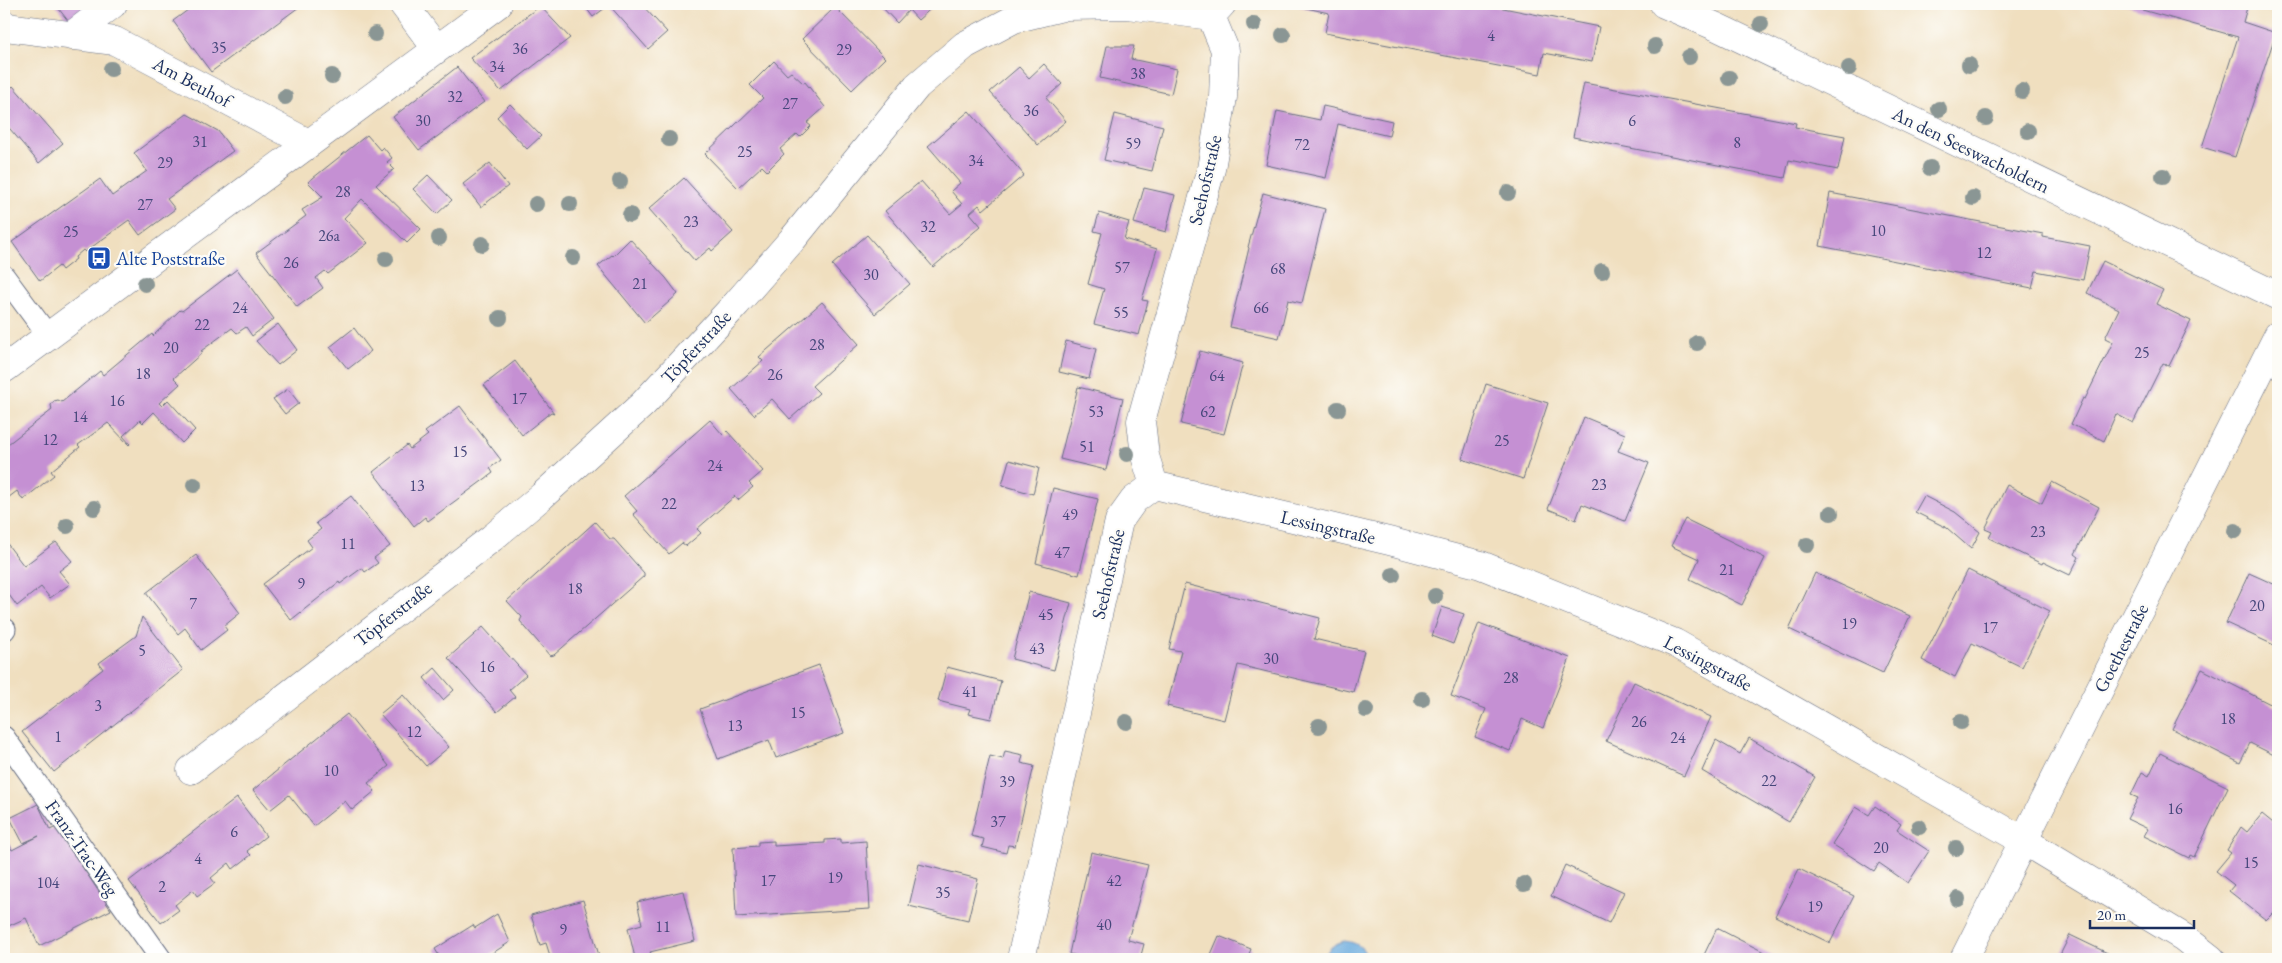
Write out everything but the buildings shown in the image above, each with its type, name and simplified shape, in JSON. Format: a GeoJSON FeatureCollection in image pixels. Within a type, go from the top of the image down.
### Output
{"type":"FeatureCollection","features":[{"type":"Feature","properties":{"kind":"street"},"geometry":{"type":"LineString","coordinates":[[71,36],[113,4]]}},
{"type":"Feature","properties":{"kind":"street"},"geometry":{"type":"LineString","coordinates":[[403,4],[436,48]]}},
{"type":"Feature","properties":{"kind":"street"},"geometry":{"type":"LineString","coordinates":[[4,370],[436,48],[498,4]]}},
{"type":"Feature","properties":{"kind":"street","name":"An den Seeswacholdern"},"geometry":{"type":"LineString","coordinates":[[1664,4],[1717,27],[2278,296]]}},
{"type":"Feature","properties":{"kind":"street","name":"Töpferstraße"},"geometry":{"type":"LineString","coordinates":[[190,770],[492,538],[542,496],[629,417],[737,303],[792,240],[917,86],[965,45],[1014,19],[1067,6],[1128,5],[1217,10]]}},
{"type":"Feature","properties":{"kind":"street","name":"Seehofstraße"},"geometry":{"type":"LineString","coordinates":[[1021,959],[1120,521],[1134,500],[1154,485],[1145,456],[1141,420],[1211,169],[1223,96],[1225,50],[1217,10]]}},
{"type":"Feature","properties":{"kind":"street","name":"Am Beuhof"},"geometry":{"type":"LineString","coordinates":[[4,24],[6,27],[115,41],[308,143]]}},
{"type":"Feature","properties":{"kind":"street","name":"Goethestraße"},"geometry":{"type":"LineString","coordinates":[[1964,959],[2278,335]]}},
{"type":"Feature","properties":{"kind":"street","name":"Lessingstraße"},"geometry":{"type":"LineString","coordinates":[[1154,485],[1481,565],[1675,643],[2024,841],[2183,937],[2211,959]]}},
{"type":"Feature","properties":{"kind":"lane"},"geometry":{"type":"LineString","coordinates":[[4,276],[49,337]]}},
{"type":"Feature","properties":{"kind":"lane","name":"Franz-Trac-Weg"},"geometry":{"type":"LineString","coordinates":[[4,737],[161,959]]}},
{"type":"Feature","properties":{"kind":"path"},"geometry":{"type":"LineString","coordinates":[[2271,4],[2274,12]]}},
{"type":"Feature","properties":{"kind":"water"},"geometry":{"type":"Polygon","coordinates":[[[1344,941],[1359,946],[1368,959],[1324,959],[1331,947],[1344,941]]]}},
{"type":"Feature","properties":{"kind":"place","name":"Alte Poststraße"},"geometry":{"type":"Point","coordinates":[99,258]}}]}
